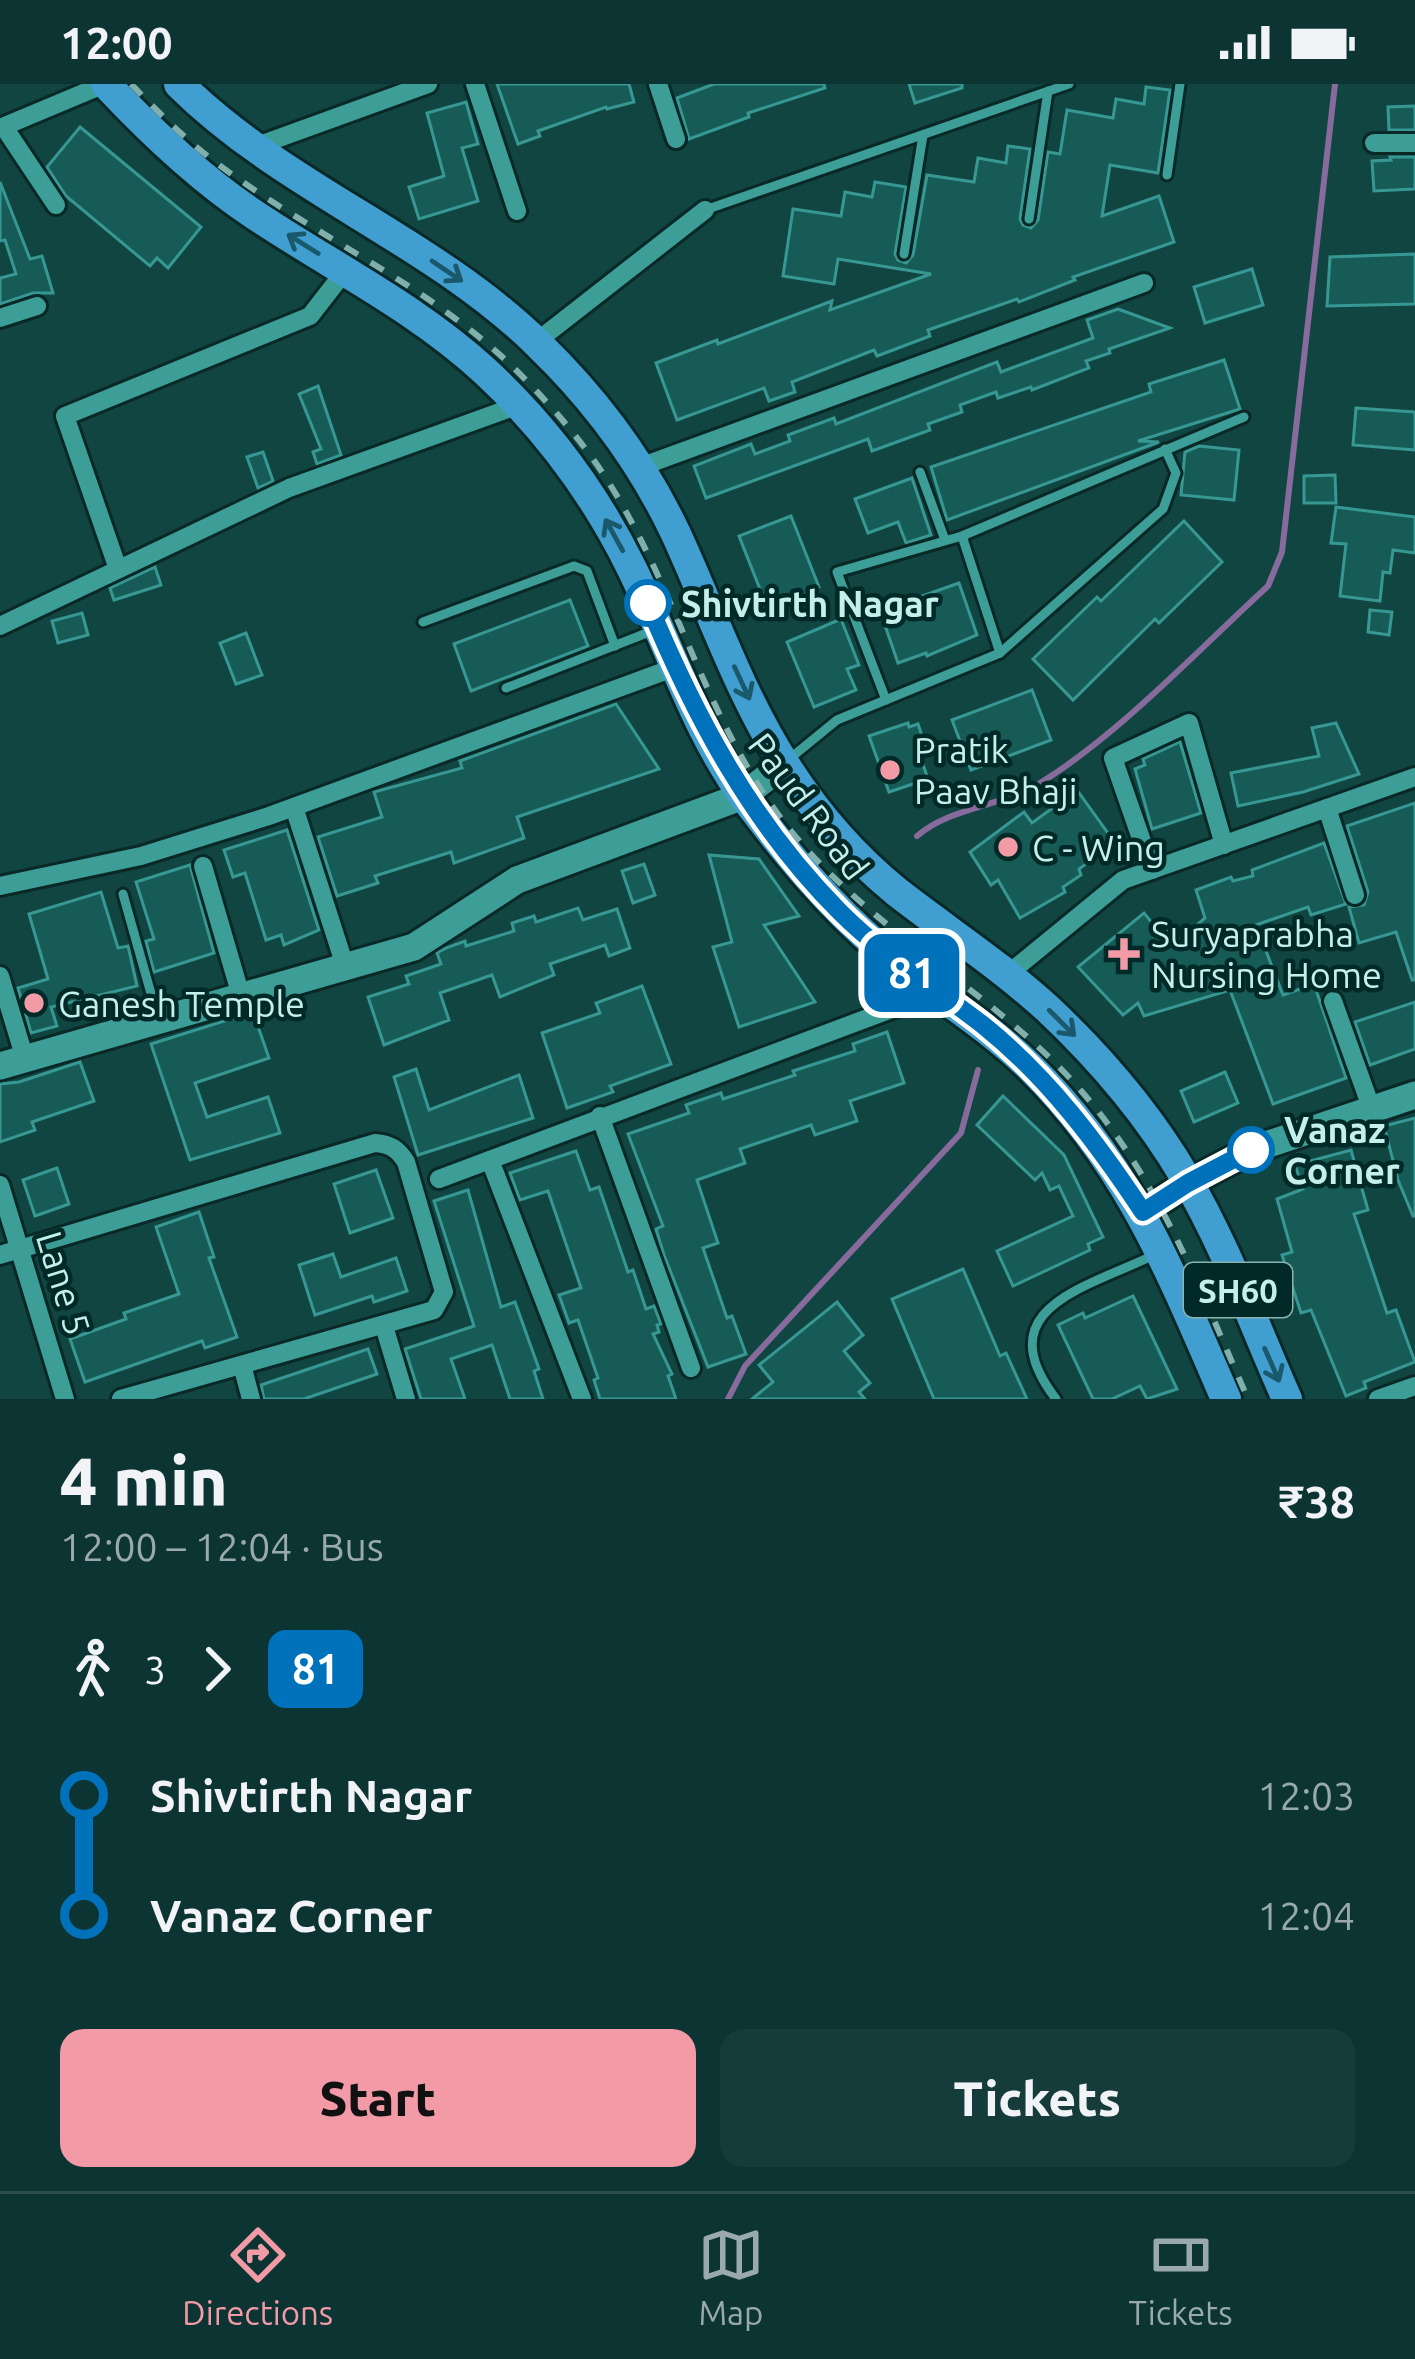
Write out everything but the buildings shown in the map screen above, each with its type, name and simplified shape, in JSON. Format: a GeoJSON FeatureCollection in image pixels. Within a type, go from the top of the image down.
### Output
{"type":"FeatureCollection","features":[{"type":"Feature","properties":{"kind":"main road","name":"Paud Road"},"geometry":{"type":"LineString","coordinates":[[105,84],[216,187],[453,343],[519,405],[585,484],[743,796],[841,914],[1031,1068],[1091,1137],[1143,1212],[1226,1399]]}},
{"type":"Feature","properties":{"kind":"main road","name":"Paud Road"},"geometry":{"type":"LineString","coordinates":[[179,84],[254,147],[464,283],[536,342],[597,407],[640,467],[674,530],[746,692],[784,764],[862,860],[1046,1008],[1115,1078],[1188,1183],[1287,1399]]}},
{"type":"Feature","properties":{"kind":"street"},"geometry":{"type":"LineString","coordinates":[[56,206],[2,128],[105,84]]}},
{"type":"Feature","properties":{"kind":"street"},"geometry":{"type":"LineString","coordinates":[[254,147],[428,84]]}},
{"type":"Feature","properties":{"kind":"street"},"geometry":{"type":"LineString","coordinates":[[475,84],[517,211]]}},
{"type":"Feature","properties":{"kind":"street"},"geometry":{"type":"LineString","coordinates":[[658,84],[676,139]]}},
{"type":"Feature","properties":{"kind":"street"},"geometry":{"type":"LineString","coordinates":[[1374,142],[1415,143]]}},
{"type":"Feature","properties":{"kind":"street"},"geometry":{"type":"LineString","coordinates":[[536,342],[705,210]]}},
{"type":"Feature","properties":{"kind":"street"},"geometry":{"type":"LineString","coordinates":[[118,569],[65,416],[310,316],[345,272]]}},
{"type":"Feature","properties":{"kind":"street"},"geometry":{"type":"LineString","coordinates":[[640,467],[1144,283]]}},
{"type":"Feature","properties":{"kind":"street"},"geometry":{"type":"LineString","coordinates":[[0,318],[37,306]]}},
{"type":"Feature","properties":{"kind":"street"},"geometry":{"type":"LineString","coordinates":[[0,626],[289,488],[519,405]]}},
{"type":"Feature","properties":{"kind":"street"},"geometry":{"type":"LineString","coordinates":[[0,886],[141,856],[294,807],[676,667]]}},
{"type":"Feature","properties":{"kind":"street"},"geometry":{"type":"LineString","coordinates":[[1152,870],[1113,756],[1189,723],[1224,845]]}},
{"type":"Feature","properties":{"kind":"street"},"geometry":{"type":"LineString","coordinates":[[0,976],[13,1063],[414,947],[518,880],[743,796],[784,764]]}},
{"type":"Feature","properties":{"kind":"street"},"geometry":{"type":"LineString","coordinates":[[1007,975],[1123,880],[1415,777]]}},
{"type":"Feature","properties":{"kind":"street"},"geometry":{"type":"LineString","coordinates":[[294,807],[345,967]]}},
{"type":"Feature","properties":{"kind":"street"},"geometry":{"type":"LineString","coordinates":[[1327,808],[1355,895]]}},
{"type":"Feature","properties":{"kind":"street"},"geometry":{"type":"LineString","coordinates":[[203,866],[242,996]]}},
{"type":"Feature","properties":{"kind":"street"},"geometry":{"type":"LineString","coordinates":[[439,1179],[938,992]]}},
{"type":"Feature","properties":{"kind":"street"},"geometry":{"type":"LineString","coordinates":[[1333,1001],[1372,1110]]}},
{"type":"Feature","properties":{"kind":"street"},"geometry":{"type":"LineString","coordinates":[[1143,1212],[1251,1150],[1415,1095]]}},
{"type":"Feature","properties":{"kind":"street"},"geometry":{"type":"LineString","coordinates":[[600,1116],[691,1368]]}},
{"type":"Feature","properties":{"kind":"street"},"geometry":{"type":"LineString","coordinates":[[10,1252],[375,1143],[392,1147],[406,1162],[444,1292],[434,1310],[121,1399]]}},
{"type":"Feature","properties":{"kind":"street"},"geometry":{"type":"LineString","coordinates":[[490,1160],[582,1399]]}},
{"type":"Feature","properties":{"kind":"street","name":"Lane 5"},"geometry":{"type":"LineString","coordinates":[[0,1185],[10,1252],[65,1399]]}},
{"type":"Feature","properties":{"kind":"street"},"geometry":{"type":"LineString","coordinates":[[384,1326],[406,1399]]}},
{"type":"Feature","properties":{"kind":"street"},"geometry":{"type":"LineString","coordinates":[[242,1365],[251,1399]]}},
{"type":"Feature","properties":{"kind":"street"},"geometry":{"type":"LineString","coordinates":[[1378,1399],[1415,1386]]}},
{"type":"Feature","properties":{"kind":"lane"},"geometry":{"type":"LineString","coordinates":[[705,210],[1069,84]]}},
{"type":"Feature","properties":{"kind":"lane"},"geometry":{"type":"LineString","coordinates":[[1167,175],[1180,84]]}},
{"type":"Feature","properties":{"kind":"lane"},"geometry":{"type":"LineString","coordinates":[[1029,219],[1048,92]]}},
{"type":"Feature","properties":{"kind":"lane"},"geometry":{"type":"LineString","coordinates":[[904,254],[923,135]]}},
{"type":"Feature","properties":{"kind":"lane"},"geometry":{"type":"LineString","coordinates":[[886,700],[837,572],[962,536],[1244,417]]}},
{"type":"Feature","properties":{"kind":"lane"},"geometry":{"type":"LineString","coordinates":[[784,764],[837,720],[1000,652],[1163,509],[1176,473],[1165,449]]}},
{"type":"Feature","properties":{"kind":"lane"},"geometry":{"type":"LineString","coordinates":[[920,472],[945,540]]}},
{"type":"Feature","properties":{"kind":"lane"},"geometry":{"type":"LineString","coordinates":[[962,536],[1000,652]]}},
{"type":"Feature","properties":{"kind":"lane"},"geometry":{"type":"LineString","coordinates":[[423,622],[574,566],[587,572],[615,646]]}},
{"type":"Feature","properties":{"kind":"lane"},"geometry":{"type":"LineString","coordinates":[[506,688],[658,629]]}},
{"type":"Feature","properties":{"kind":"lane"},"geometry":{"type":"LineString","coordinates":[[123,894],[158,1020]]}},
{"type":"Feature","properties":{"kind":"lane"},"geometry":{"type":"LineString","coordinates":[[1056,1399],[1031,1360],[1040,1315],[1055,1303],[1162,1252]]}},
{"type":"Feature","properties":{"kind":"waterway"},"geometry":{"type":"LineString","coordinates":[[917,836],[944,819],[1035,786],[1065,766],[1126,719],[1268,586],[1282,552],[1335,84]]}},
{"type":"Feature","properties":{"kind":"waterway"},"geometry":{"type":"LineString","coordinates":[[728,1399],[745,1366],[961,1133],[978,1070]]}},
{"type":"Feature","properties":{"kind":"railway"},"geometry":{"type":"LineString","coordinates":[[131,84],[210,158],[444,310],[515,369],[559,416],[621,503],[709,693],[770,803],[835,879],[1026,1036],[1094,1106],[1170,1226],[1248,1399]]}},
{"type":"Feature","properties":{"kind":"bus line","name":"81"},"geometry":{"type":"LineString","coordinates":[[648,603],[743,796],[805,875],[884,952],[986,1027],[1031,1068],[1091,1137],[1143,1212],[1251,1150]]}},
{"type":"Feature","properties":{"kind":"place","name":"Shivtirth Nagar"},"geometry":{"type":"Point","coordinates":[648,603]}},
{"type":"Feature","properties":{"kind":"place","name":"Pratik Paav Bhaji"},"geometry":{"type":"Point","coordinates":[890,770]}},
{"type":"Feature","properties":{"kind":"place","name":"C - Wing"},"geometry":{"type":"Point","coordinates":[1008,847]}},
{"type":"Feature","properties":{"kind":"place","name":"Suryaprabha Nursing Home"},"geometry":{"type":"Point","coordinates":[1124,954]}},
{"type":"Feature","properties":{"kind":"place","name":"Ganesh Temple"},"geometry":{"type":"Point","coordinates":[34,1003]}},
{"type":"Feature","properties":{"kind":"place","name":"Vanaz Corner"},"geometry":{"type":"Point","coordinates":[1251,1150]}}]}
